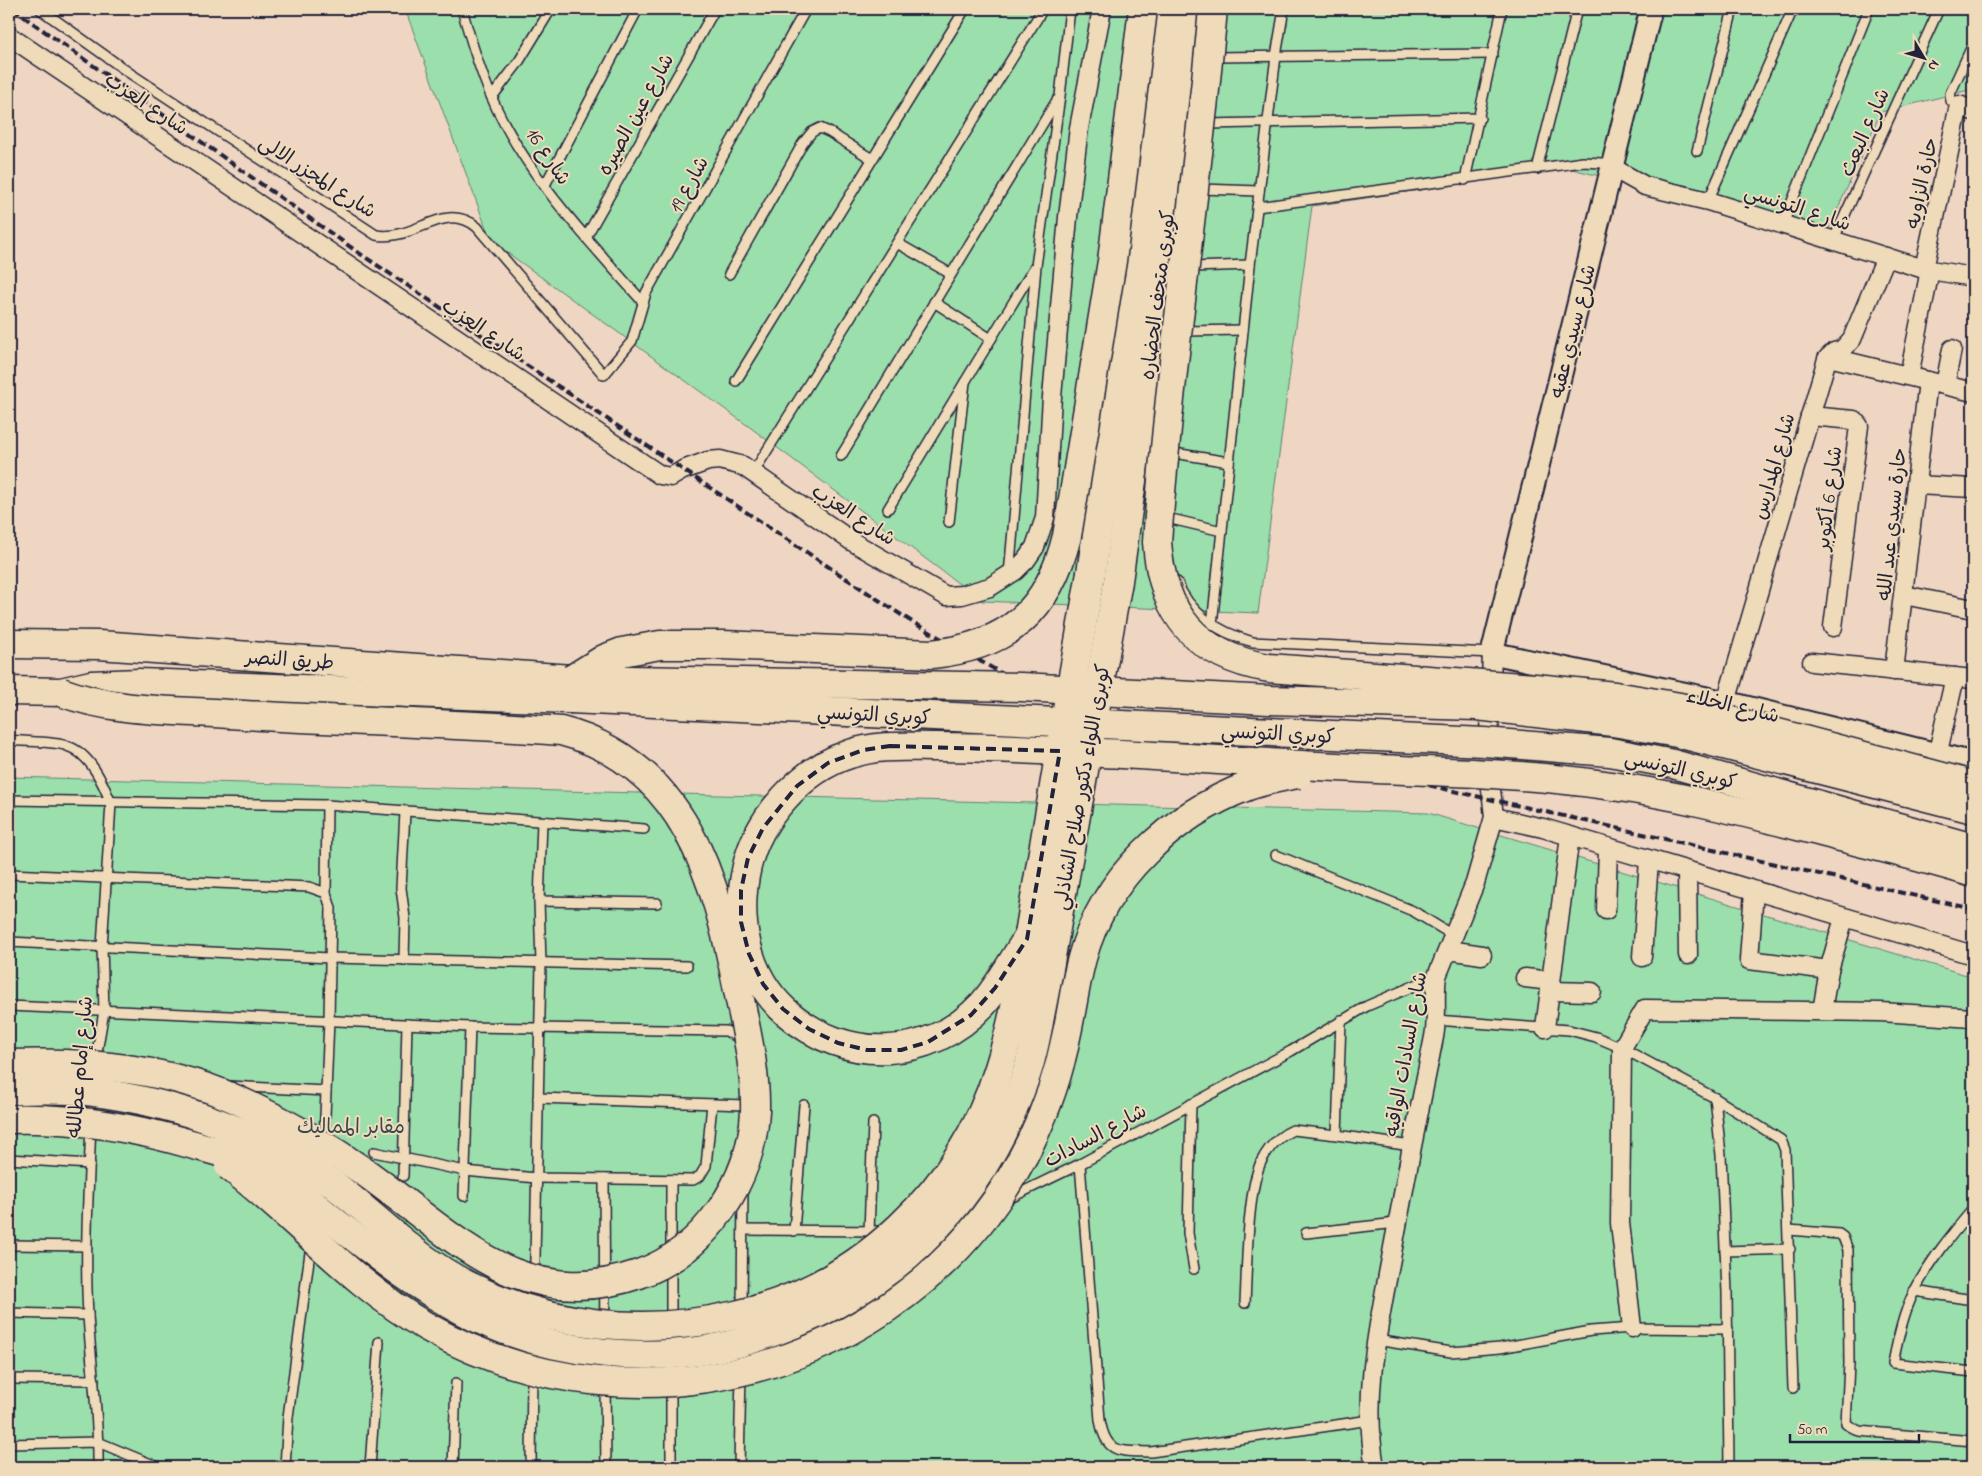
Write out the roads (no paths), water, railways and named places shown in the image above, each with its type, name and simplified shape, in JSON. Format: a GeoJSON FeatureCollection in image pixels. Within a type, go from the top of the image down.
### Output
{"type":"FeatureCollection","features":[{"type":"Feature","properties":{"kind":"highway"},"geometry":{"type":"LineString","coordinates":[[571,689],[588,668],[613,656],[660,645],[723,645],[932,654],[960,651],[987,643],[1010,629],[1032,611],[1048,588],[1060,563],[1067,536],[1112,261],[1144,9]]}},
{"type":"Feature","properties":{"kind":"highway","name":"كوبرى متحف الحضاره"},"geometry":{"type":"LineString","coordinates":[[1091,573],[1137,262],[1164,9]]}},
{"type":"Feature","properties":{"kind":"highway","name":"كوبرى متحف الحضاره"},"geometry":{"type":"LineString","coordinates":[[1118,581],[1162,266],[1189,9]]}},
{"type":"Feature","properties":{"kind":"highway"},"geometry":{"type":"LineString","coordinates":[[1213,9],[1204,108],[1176,344],[1157,542],[1159,569],[1167,595],[1180,618],[1198,638],[1220,654],[1245,664],[1269,668],[1535,688],[1615,696],[1680,707],[1973,784]]}},
{"type":"Feature","properties":{"kind":"highway","name":"كوبرى اللواء دكتور صلاح الشاذلي"},"geometry":{"type":"LineString","coordinates":[[9,1090],[89,1091],[151,1102],[176,1108],[241,1132],[278,1150],[329,1182],[397,1239],[443,1272],[490,1296],[563,1318],[601,1324],[632,1326],[689,1324],[745,1313],[772,1305],[825,1281],[874,1249],[900,1227],[930,1196],[959,1155],[991,1092],[1005,1050],[1027,939],[1091,573]]}},
{"type":"Feature","properties":{"kind":"highway","name":"كوبرى اللواء دكتور صلاح الشاذلي"},"geometry":{"type":"LineString","coordinates":[[198,1146],[223,1152],[265,1170],[299,1193],[412,1282],[488,1324],[558,1346],[590,1351],[659,1353],[731,1345],[798,1323],[866,1288],[918,1247],[950,1213],[994,1149],[1026,1075],[1045,992],[1118,581]]}},
{"type":"Feature","properties":{"kind":"highway","name":"طريق النصر"},"geometry":{"type":"LineString","coordinates":[[9,644],[99,645],[571,689]]}},
{"type":"Feature","properties":{"kind":"highway","name":"طريق النصر"},"geometry":{"type":"LineString","coordinates":[[9,691],[61,692],[91,685],[139,683],[571,689]]}},
{"type":"Feature","properties":{"kind":"highway","name":"كوبري التونسي"},"geometry":{"type":"LineString","coordinates":[[571,689],[1021,687],[1269,700],[1477,706],[1613,722],[1677,733],[1973,809]]}},
{"type":"Feature","properties":{"kind":"highway","name":"كوبري التونسي"},"geometry":{"type":"LineString","coordinates":[[571,689],[1484,742],[1610,752],[1673,764],[1973,848]]}},
{"type":"Feature","properties":{"kind":"highway"},"geometry":{"type":"LineString","coordinates":[[9,1064],[74,1063],[112,1066],[180,1080],[214,1090],[281,1121],[339,1155],[445,1235],[479,1257],[518,1274],[560,1285],[596,1284],[636,1275],[656,1268],[690,1244],[720,1212],[736,1185],[748,1152],[755,1112],[752,1060],[746,1023],[728,942],[700,853],[675,809],[644,776],[606,748],[585,737],[561,731],[137,709],[98,703],[61,692]]}},
{"type":"Feature","properties":{"kind":"highway"},"geometry":{"type":"LineString","coordinates":[[1027,939],[986,1001],[952,1031],[928,1042],[901,1050],[867,1050],[838,1043],[808,1029],[783,1009],[759,976],[749,954],[741,922],[741,890],[748,858],[763,828],[784,798],[796,786],[828,763],[845,755],[890,746],[983,747],[1558,779],[1661,794],[1720,806],[1973,872]]}},
{"type":"Feature","properties":{"kind":"highway"},"geometry":{"type":"LineString","coordinates":[[9,1119],[107,1123],[171,1137],[198,1146],[224,1162],[252,1184],[339,1262],[400,1310],[451,1339],[490,1355],[559,1375],[621,1382],[686,1381],[716,1377],[777,1362],[857,1328],[909,1294],[958,1249],[1000,1197],[1032,1140],[1052,1089],[1066,1040],[1082,958],[1093,926],[1127,872],[1150,846],[1202,808],[1251,785],[1299,773],[1350,767]]}},
{"type":"Feature","properties":{"kind":"street"},"geometry":{"type":"LineString","coordinates":[[1008,576],[1026,560],[1035,547],[1045,518],[1052,397],[1068,217],[1079,128],[1102,9]]}},
{"type":"Feature","properties":{"kind":"street","name":"شارع سيدي عقبه"},"geometry":{"type":"LineString","coordinates":[[1492,653],[1651,9]]}},
{"type":"Feature","properties":{"kind":"street","name":"شارع العزب"},"geometry":{"type":"LineString","coordinates":[[9,36],[660,475],[671,477],[683,470],[708,461],[720,460],[743,466],[853,542],[946,596],[976,592],[990,587],[1008,576]]}},
{"type":"Feature","properties":{"kind":"street","name":"حارة الزاويه"},"geometry":{"type":"LineString","coordinates":[[1909,376],[1927,270],[1966,108]]}},
{"type":"Feature","properties":{"kind":"street","name":"شارع التونسي"},"geometry":{"type":"LineString","coordinates":[[1613,168],[1645,186],[1708,201],[1783,224],[1833,242],[1927,270],[1973,277]]}},
{"type":"Feature","properties":{"kind":"street"},"geometry":{"type":"LineString","coordinates":[[1829,357],[1834,352],[1842,350],[1852,339],[1886,257]]}},
{"type":"Feature","properties":{"kind":"street","name":"حارة سيدي عبد الله"},"geometry":{"type":"LineString","coordinates":[[1894,671],[1916,485],[1936,383],[1952,348]]}},
{"type":"Feature","properties":{"kind":"street"},"geometry":{"type":"LineString","coordinates":[[1829,357],[1973,392]]}},
{"type":"Feature","properties":{"kind":"street","name":"شارع المدارس"},"geometry":{"type":"LineString","coordinates":[[1726,702],[1829,357]]}},
{"type":"Feature","properties":{"kind":"street","name":"شارع 6 أكتوبر"},"geometry":{"type":"LineString","coordinates":[[1810,416],[1854,420],[1859,426],[1833,627]]}},
{"type":"Feature","properties":{"kind":"street"},"geometry":{"type":"LineString","coordinates":[[1916,485],[1973,488]]}},
{"type":"Feature","properties":{"kind":"street"},"geometry":{"type":"LineString","coordinates":[[1904,595],[1973,609]]}},
{"type":"Feature","properties":{"kind":"street","name":"شارع الخلاء"},"geometry":{"type":"LineString","coordinates":[[1492,653],[1726,702],[1936,756],[1973,763]]}},
{"type":"Feature","properties":{"kind":"street","name":"شارع السادات الواقيه"},"geometry":{"type":"LineString","coordinates":[[1375,1467],[1370,1420],[1371,1372],[1411,1146],[1436,1020],[1437,976],[1476,883],[1494,817],[1488,761],[1492,653]]}},
{"type":"Feature","properties":{"kind":"street"},"geometry":{"type":"LineString","coordinates":[[1812,662],[1973,679]]}},
{"type":"Feature","properties":{"kind":"street"},"geometry":{"type":"LineString","coordinates":[[1936,756],[1955,677]]}},
{"type":"Feature","properties":{"kind":"street"},"geometry":{"type":"LineString","coordinates":[[1494,817],[1570,836],[1973,955]]}},
{"type":"Feature","properties":{"kind":"street"},"geometry":{"type":"LineString","coordinates":[[1546,1028],[1570,836]]}},
{"type":"Feature","properties":{"kind":"street"},"geometry":{"type":"LineString","coordinates":[[1606,910],[1608,848]]}},
{"type":"Feature","properties":{"kind":"street"},"geometry":{"type":"LineString","coordinates":[[1642,957],[1650,860]]}},
{"type":"Feature","properties":{"kind":"street"},"geometry":{"type":"LineString","coordinates":[[1687,871],[1688,955]]}},
{"type":"Feature","properties":{"kind":"street"},"geometry":{"type":"LineString","coordinates":[[1754,891],[1749,960],[1829,970]]}},
{"type":"Feature","properties":{"kind":"street"},"geometry":{"type":"LineString","coordinates":[[1822,1011],[1829,970],[1844,918]]}},
{"type":"Feature","properties":{"kind":"street"},"geometry":{"type":"LineString","coordinates":[[1452,943],[1482,955]]}},
{"type":"Feature","properties":{"kind":"street"},"geometry":{"type":"LineString","coordinates":[[1525,978],[1551,986],[1592,992]]}},
{"type":"Feature","properties":{"kind":"street"},"geometry":{"type":"LineString","coordinates":[[1632,1328],[1620,1223],[1622,1048],[1641,1013],[1650,1008],[1822,1011],[1973,1018]]}},
{"type":"Feature","properties":{"kind":"lane","name":"شارع المجزر الالى"},"geometry":{"type":"LineString","coordinates":[[40,9],[128,72],[376,235],[388,237],[400,235],[444,218],[456,216],[468,220],[477,227],[604,375]]}},
{"type":"Feature","properties":{"kind":"lane","name":"شارع 16"},"geometry":{"type":"LineString","coordinates":[[462,9],[492,97],[545,185],[586,237],[643,302]]}},
{"type":"Feature","properties":{"kind":"lane"},"geometry":{"type":"LineString","coordinates":[[492,97],[523,55],[551,9]]}},
{"type":"Feature","properties":{"kind":"lane"},"geometry":{"type":"LineString","coordinates":[[545,185],[638,9]]}},
{"type":"Feature","properties":{"kind":"lane","name":"شارع عين الصيره"},"geometry":{"type":"LineString","coordinates":[[586,237],[715,9]]}},
{"type":"Feature","properties":{"kind":"lane","name":"شارع 19"},"geometry":{"type":"LineString","coordinates":[[604,375],[632,341],[643,302],[806,9]]}},
{"type":"Feature","properties":{"kind":"lane"},"geometry":{"type":"LineString","coordinates":[[736,381],[965,9]]}},
{"type":"Feature","properties":{"kind":"lane"},"geometry":{"type":"LineString","coordinates":[[753,472],[1043,9]]}},
{"type":"Feature","properties":{"kind":"lane"},"geometry":{"type":"LineString","coordinates":[[1008,576],[1036,266],[1070,9]]}},
{"type":"Feature","properties":{"kind":"lane"},"geometry":{"type":"LineString","coordinates":[[1170,562],[1167,518],[1220,9]]}},
{"type":"Feature","properties":{"kind":"lane"},"geometry":{"type":"LineString","coordinates":[[1212,625],[1250,265],[1276,56],[1284,9]]}},
{"type":"Feature","properties":{"kind":"lane"},"geometry":{"type":"LineString","coordinates":[[1465,180],[1480,118],[1502,9]]}},
{"type":"Feature","properties":{"kind":"lane"},"geometry":{"type":"LineString","coordinates":[[1537,169],[1577,9]]}},
{"type":"Feature","properties":{"kind":"lane"},"geometry":{"type":"LineString","coordinates":[[1697,151],[1733,9]]}},
{"type":"Feature","properties":{"kind":"lane"},"geometry":{"type":"LineString","coordinates":[[1708,201],[1793,9]]}},
{"type":"Feature","properties":{"kind":"lane"},"geometry":{"type":"LineString","coordinates":[[1783,224],[1869,9]]}},
{"type":"Feature","properties":{"kind":"lane","name":"شارع البعث"},"geometry":{"type":"LineString","coordinates":[[1833,242],[1939,9]]}},
{"type":"Feature","properties":{"kind":"lane"},"geometry":{"type":"LineString","coordinates":[[1966,108],[1951,101],[1950,94],[1973,44]]}},
{"type":"Feature","properties":{"kind":"lane"},"geometry":{"type":"LineString","coordinates":[[1215,57],[1493,54]]}},
{"type":"Feature","properties":{"kind":"lane"},"geometry":{"type":"LineString","coordinates":[[841,456],[1060,96]]}},
{"type":"Feature","properties":{"kind":"lane"},"geometry":{"type":"LineString","coordinates":[[1208,124],[1268,121],[1480,118]]}},
{"type":"Feature","properties":{"kind":"lane"},"geometry":{"type":"LineString","coordinates":[[729,274],[803,143],[812,132],[820,128],[830,132],[872,159]]}},
{"type":"Feature","properties":{"kind":"lane"},"geometry":{"type":"LineString","coordinates":[[1258,207],[1593,162],[1613,168]]}},
{"type":"Feature","properties":{"kind":"lane"},"geometry":{"type":"LineString","coordinates":[[1201,189],[1260,191]]}},
{"type":"Feature","properties":{"kind":"lane"},"geometry":{"type":"LineString","coordinates":[[897,243],[951,274]]}},
{"type":"Feature","properties":{"kind":"lane"},"geometry":{"type":"LineString","coordinates":[[1192,267],[1250,265]]}},
{"type":"Feature","properties":{"kind":"lane"},"geometry":{"type":"LineString","coordinates":[[888,509],[1036,266]]}},
{"type":"Feature","properties":{"kind":"lane"},"geometry":{"type":"LineString","coordinates":[[934,302],[991,339]]}},
{"type":"Feature","properties":{"kind":"lane"},"geometry":{"type":"LineString","coordinates":[[1185,331],[1243,330]]}},
{"type":"Feature","properties":{"kind":"lane"},"geometry":{"type":"LineString","coordinates":[[948,522],[966,379]]}},
{"type":"Feature","properties":{"kind":"lane"},"geometry":{"type":"LineString","coordinates":[[1174,453],[1229,462]]}},
{"type":"Feature","properties":{"kind":"lane"},"geometry":{"type":"LineString","coordinates":[[1167,518],[1222,531]]}},
{"type":"Feature","properties":{"kind":"lane"},"geometry":{"type":"LineString","coordinates":[[1172,571],[1187,600],[1212,625],[1238,638],[1253,642],[1492,653]]}},
{"type":"Feature","properties":{"kind":"lane","name":"شارع إمام عطالله"},"geometry":{"type":"LineString","coordinates":[[9,740],[67,745],[83,755],[104,785],[111,803],[102,947],[104,1011],[92,1079],[87,1246],[88,1315],[94,1380],[98,1467]]}},
{"type":"Feature","properties":{"kind":"lane"},"geometry":{"type":"LineString","coordinates":[[9,800],[327,805],[644,829]]}},
{"type":"Feature","properties":{"kind":"lane"},"geometry":{"type":"LineString","coordinates":[[285,1467],[288,1417],[322,1164],[330,1020],[331,908],[326,893],[327,805]]}},
{"type":"Feature","properties":{"kind":"lane"},"geometry":{"type":"LineString","coordinates":[[404,960],[405,918],[401,888],[405,812]]}},
{"type":"Feature","properties":{"kind":"lane"},"geometry":{"type":"LineString","coordinates":[[533,1318],[541,963],[539,901],[542,822]]}},
{"type":"Feature","properties":{"kind":"lane"},"geometry":{"type":"LineString","coordinates":[[1276,855],[1349,882],[1413,911],[1452,943]]}},
{"type":"Feature","properties":{"kind":"lane"},"geometry":{"type":"LineString","coordinates":[[9,874],[309,887],[326,893]]}},
{"type":"Feature","properties":{"kind":"lane"},"geometry":{"type":"LineString","coordinates":[[539,901],[657,903]]}},
{"type":"Feature","properties":{"kind":"lane"},"geometry":{"type":"LineString","coordinates":[[9,942],[330,958],[686,966]]}},
{"type":"Feature","properties":{"kind":"lane","name":"شارع السادات"},"geometry":{"type":"LineString","coordinates":[[973,1214],[1080,1164],[1291,1051],[1341,1020],[1368,1006],[1437,976]]}},
{"type":"Feature","properties":{"kind":"lane"},"geometry":{"type":"LineString","coordinates":[[9,1006],[470,1027],[732,1033],[740,1042],[742,1048],[745,1095],[741,1348]]}},
{"type":"Feature","properties":{"kind":"lane"},"geometry":{"type":"LineString","coordinates":[[1337,1135],[1341,1020]]}},
{"type":"Feature","properties":{"kind":"lane"},"geometry":{"type":"LineString","coordinates":[[1436,1020],[1569,1030],[1596,1037],[1622,1048],[1715,1098],[1761,1126],[1784,1144],[1790,1249],[1793,1388]]}},
{"type":"Feature","properties":{"kind":"lane"},"geometry":{"type":"LineString","coordinates":[[403,1176],[407,1024]]}},
{"type":"Feature","properties":{"kind":"lane"},"geometry":{"type":"LineString","coordinates":[[464,1196],[470,1027]]}},
{"type":"Feature","properties":{"kind":"lane"},"geometry":{"type":"LineString","coordinates":[[141,1082],[326,1091]]}},
{"type":"Feature","properties":{"kind":"lane"},"geometry":{"type":"LineString","coordinates":[[538,1098],[712,1104],[745,1095]]}},
{"type":"Feature","properties":{"kind":"lane"},"geometry":{"type":"LineString","coordinates":[[1715,1098],[1721,1155],[1728,1329],[1729,1467],[1723,1467]]}},
{"type":"Feature","properties":{"kind":"lane"},"geometry":{"type":"LineString","coordinates":[[374,1152],[465,1170],[536,1178],[693,1180],[704,1171],[712,1104]]}},
{"type":"Feature","properties":{"kind":"lane"},"geometry":{"type":"LineString","coordinates":[[1191,1104],[1188,1233],[1194,1268]]}},
{"type":"Feature","properties":{"kind":"lane"},"geometry":{"type":"LineString","coordinates":[[794,1231],[804,1105]]}},
{"type":"Feature","properties":{"kind":"lane"},"geometry":{"type":"LineString","coordinates":[[869,1232],[873,1123]]}},
{"type":"Feature","properties":{"kind":"lane"},"geometry":{"type":"LineString","coordinates":[[1245,1303],[1253,1197],[1261,1163],[1270,1147],[1293,1130],[1411,1146]]}},
{"type":"Feature","properties":{"kind":"lane"},"geometry":{"type":"LineString","coordinates":[[9,1159],[90,1164]]}},
{"type":"Feature","properties":{"kind":"lane"},"geometry":{"type":"LineString","coordinates":[[1080,1164],[1100,1420],[1103,1438],[1111,1446],[1126,1451],[1151,1452],[1370,1420]]}},
{"type":"Feature","properties":{"kind":"lane"},"geometry":{"type":"LineString","coordinates":[[604,1179],[605,1358]]}},
{"type":"Feature","properties":{"kind":"lane"},"geometry":{"type":"LineString","coordinates":[[670,1467],[671,1180]]}},
{"type":"Feature","properties":{"kind":"lane"},"geometry":{"type":"LineString","coordinates":[[1973,1209],[1950,1236],[1914,1291],[1901,1324],[1893,1363],[1973,1372]]}},
{"type":"Feature","properties":{"kind":"lane"},"geometry":{"type":"LineString","coordinates":[[918,1227],[956,1219]]}},
{"type":"Feature","properties":{"kind":"lane"},"geometry":{"type":"LineString","coordinates":[[1306,1233],[1397,1223]]}},
{"type":"Feature","properties":{"kind":"lane"},"geometry":{"type":"LineString","coordinates":[[743,1230],[869,1232],[908,1229]]}},
{"type":"Feature","properties":{"kind":"lane"},"geometry":{"type":"LineString","coordinates":[[1789,1230],[1839,1234],[1843,1237],[1848,1250],[1849,1364],[1846,1424],[1859,1431],[1973,1441]]}},
{"type":"Feature","properties":{"kind":"lane"},"geometry":{"type":"LineString","coordinates":[[9,1245],[87,1246]]}},
{"type":"Feature","properties":{"kind":"lane"},"geometry":{"type":"LineString","coordinates":[[1725,1251],[1790,1249]]}},
{"type":"Feature","properties":{"kind":"lane"},"geometry":{"type":"LineString","coordinates":[[1914,1291],[1973,1300]]}},
{"type":"Feature","properties":{"kind":"lane"},"geometry":{"type":"LineString","coordinates":[[9,1313],[88,1315]]}},
{"type":"Feature","properties":{"kind":"lane"},"geometry":{"type":"LineString","coordinates":[[533,1327],[533,1347]]}},
{"type":"Feature","properties":{"kind":"lane"},"geometry":{"type":"LineString","coordinates":[[1376,1340],[1451,1352],[1500,1348],[1591,1331],[1632,1328],[1728,1329]]}},
{"type":"Feature","properties":{"kind":"lane"},"geometry":{"type":"LineString","coordinates":[[370,1467],[379,1342]]}},
{"type":"Feature","properties":{"kind":"lane"},"geometry":{"type":"LineString","coordinates":[[530,1467],[533,1357]]}},
{"type":"Feature","properties":{"kind":"lane"},"geometry":{"type":"LineString","coordinates":[[739,1467],[741,1358]]}},
{"type":"Feature","properties":{"kind":"lane"},"geometry":{"type":"LineString","coordinates":[[605,1368],[606,1467]]}},
{"type":"Feature","properties":{"kind":"lane"},"geometry":{"type":"LineString","coordinates":[[9,1379],[94,1380]]}},
{"type":"Feature","properties":{"kind":"lane"},"geometry":{"type":"LineString","coordinates":[[453,1467],[456,1383]]}},
{"type":"Feature","properties":{"kind":"lane"},"geometry":{"type":"LineString","coordinates":[[9,1444],[98,1442],[158,1467]]}},
{"type":"Feature","properties":{"kind":"railway"},"geometry":{"type":"LineString","coordinates":[[13,9],[359,253],[909,620],[1159,764],[1423,784],[1973,909]]}},
{"type":"Feature","properties":{"kind":"park label","name":"مقابر المماليك"},"geometry":{"type":"Point","coordinates":[351,1126]}}]}
